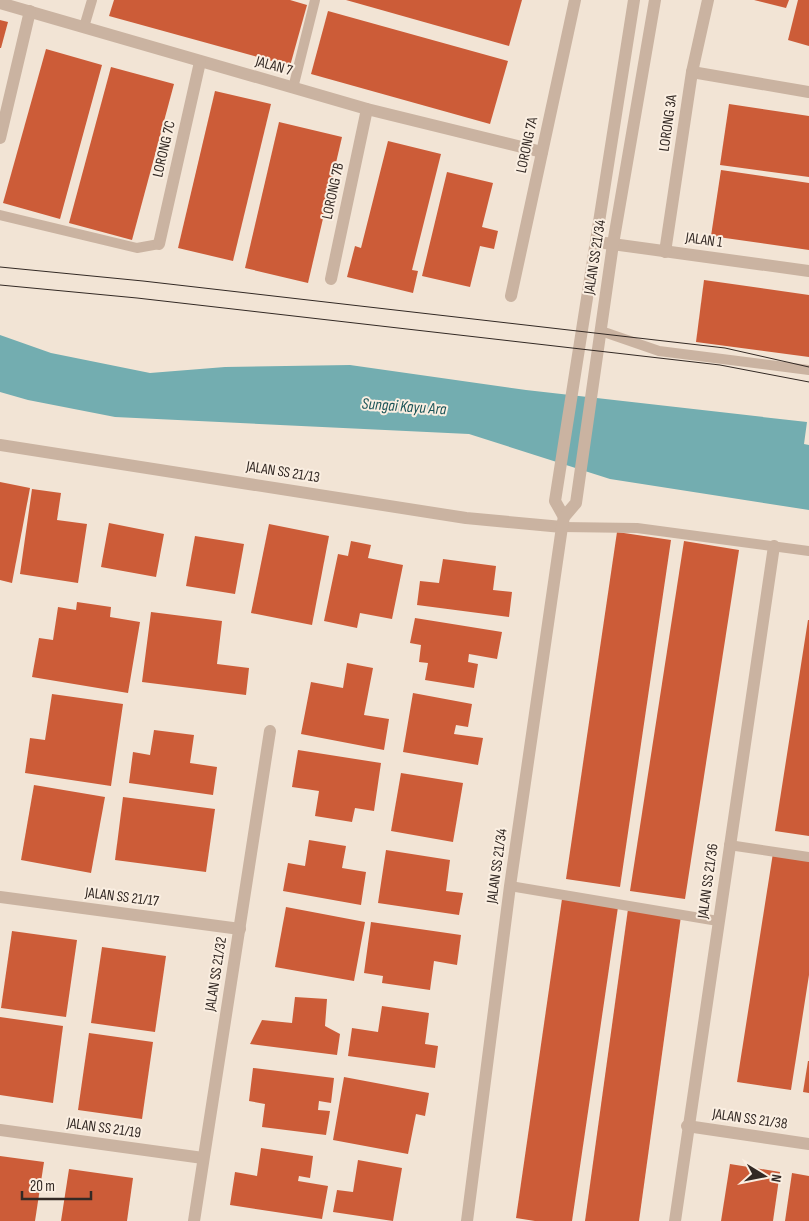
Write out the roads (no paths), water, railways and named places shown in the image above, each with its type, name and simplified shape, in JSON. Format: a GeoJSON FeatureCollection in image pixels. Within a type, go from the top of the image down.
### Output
{"type":"FeatureCollection","features":[{"type":"Feature","properties":{"kind":"street","name":"LORONG 7A"},"geometry":{"type":"LineString","coordinates":[[511,296],[576,0]]}},
{"type":"Feature","properties":{"kind":"street","name":"JALAN SS 21/34"},"geometry":{"type":"LineString","coordinates":[[563,522],[555,500],[634,0]]}},
{"type":"Feature","properties":{"kind":"street","name":"JALAN SS 21/34"},"geometry":{"type":"LineString","coordinates":[[467,1221],[510,886],[563,522],[576,503],[613,244],[654,0]]}},
{"type":"Feature","properties":{"kind":"street","name":"LORONG 3A"},"geometry":{"type":"LineString","coordinates":[[665,252],[692,72],[708,0]]}},
{"type":"Feature","properties":{"kind":"street","name":"JALAN 7"},"geometry":{"type":"LineString","coordinates":[[0,3],[367,109],[542,152]]}},
{"type":"Feature","properties":{"kind":"street"},"geometry":{"type":"LineString","coordinates":[[0,138],[30,11]]}},
{"type":"Feature","properties":{"kind":"street","name":"LORONG 7C"},"geometry":{"type":"LineString","coordinates":[[159,244],[200,62]]}},
{"type":"Feature","properties":{"kind":"street"},"geometry":{"type":"LineString","coordinates":[[692,72],[809,92]]}},
{"type":"Feature","properties":{"kind":"street","name":"LORONG 7B"},"geometry":{"type":"LineString","coordinates":[[330,279],[367,109]]}},
{"type":"Feature","properties":{"kind":"street","name":"JALAN 1"},"geometry":{"type":"LineString","coordinates":[[595,242],[809,271]]}},
{"type":"Feature","properties":{"kind":"street","name":"JALAN SS 21/13"},"geometry":{"type":"LineString","coordinates":[[0,444],[466,518],[563,522]]}},
{"type":"Feature","properties":{"kind":"street","name":"JALAN SS 21/36"},"geometry":{"type":"LineString","coordinates":[[674,1221],[774,546]]}},
{"type":"Feature","properties":{"kind":"street","name":"JALAN SS 21/32"},"geometry":{"type":"LineString","coordinates":[[194,1221],[270,731]]}},
{"type":"Feature","properties":{"kind":"street","name":"JALAN SS 21/17"},"geometry":{"type":"LineString","coordinates":[[0,897],[240,929]]}},
{"type":"Feature","properties":{"kind":"street","name":"JALAN SS 21/38"},"geometry":{"type":"LineString","coordinates":[[687,1126],[809,1144]]}},
{"type":"Feature","properties":{"kind":"street","name":"JALAN SS 21/19"},"geometry":{"type":"LineString","coordinates":[[0,1130],[203,1158]]}},
{"type":"Feature","properties":{"kind":"lane"},"geometry":{"type":"LineString","coordinates":[[84,27],[92,0]]}},
{"type":"Feature","properties":{"kind":"lane"},"geometry":{"type":"LineString","coordinates":[[293,88],[314,0]]}},
{"type":"Feature","properties":{"kind":"lane"},"geometry":{"type":"LineString","coordinates":[[0,215],[137,248],[159,244]]}},
{"type":"Feature","properties":{"kind":"lane"},"geometry":{"type":"LineString","coordinates":[[601,331],[659,351],[809,370]]}},
{"type":"Feature","properties":{"kind":"lane"},"geometry":{"type":"LineString","coordinates":[[563,522],[637,528],[809,551]]}},
{"type":"Feature","properties":{"kind":"lane"},"geometry":{"type":"LineString","coordinates":[[729,845],[809,857]]}},
{"type":"Feature","properties":{"kind":"lane"},"geometry":{"type":"LineString","coordinates":[[510,886],[718,921]]}},
{"type":"Feature","properties":{"kind":"water","name":"Sungai Kayu Ara"},"geometry":{"type":"Polygon","coordinates":[[[0,335],[51,353],[150,373],[225,367],[350,365],[526,390],[807,422],[804,444],[809,445],[809,510],[610,479],[469,434],[115,417],[28,400],[0,392],[0,335]]]}},
{"type":"Feature","properties":{"kind":"tram line"},"geometry":{"type":"LineString","coordinates":[[0,267],[143,281],[725,348],[809,367]]}},
{"type":"Feature","properties":{"kind":"tram line"},"geometry":{"type":"LineString","coordinates":[[0,285],[137,298],[720,365],[809,382]]}}]}
